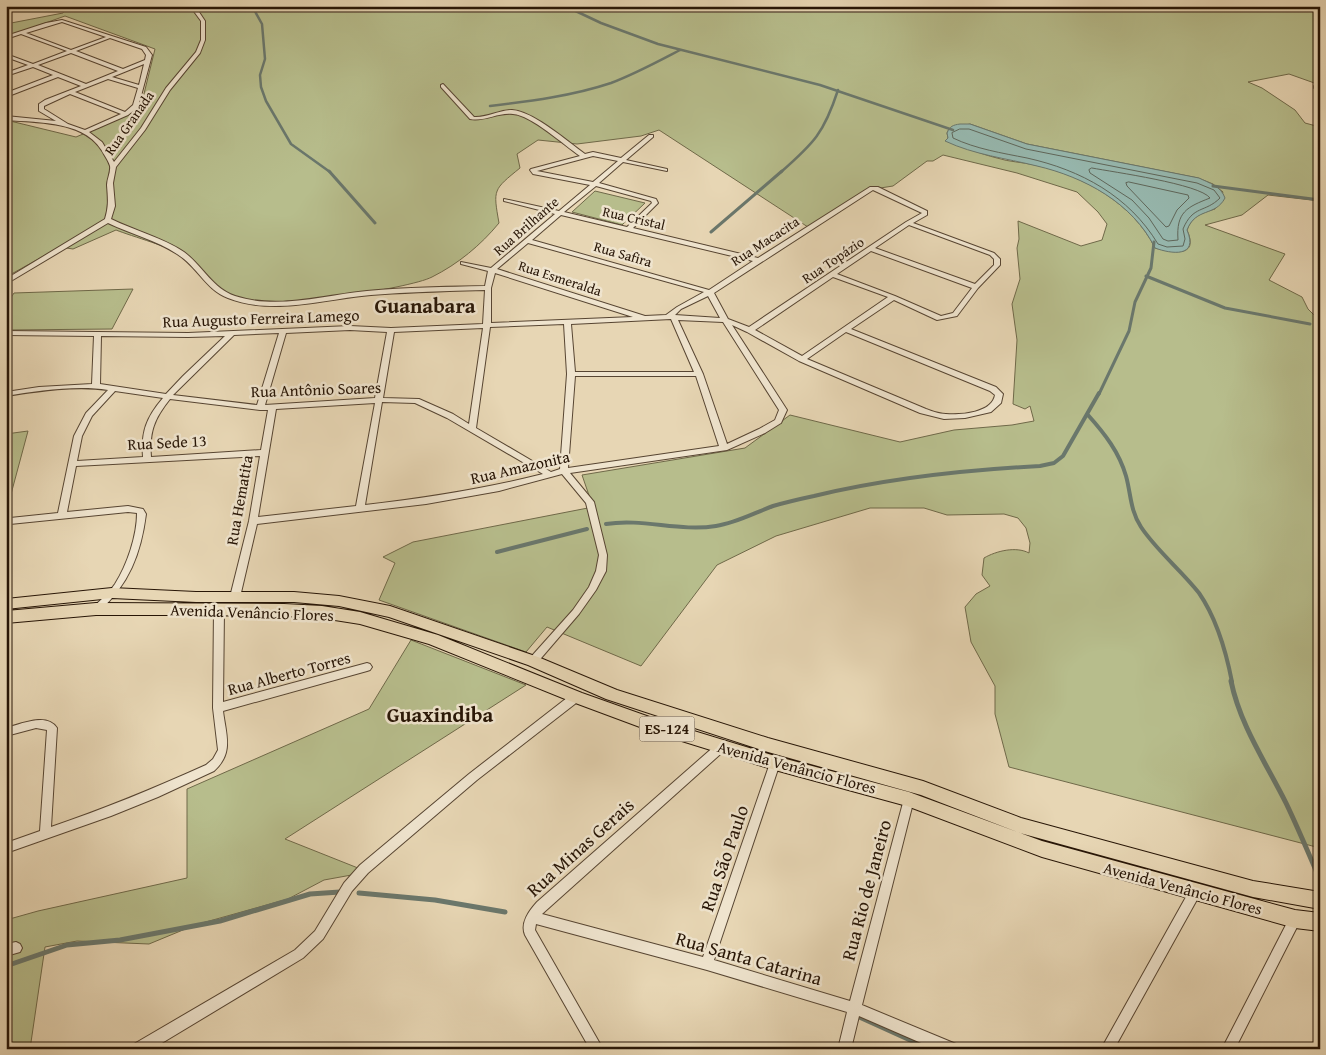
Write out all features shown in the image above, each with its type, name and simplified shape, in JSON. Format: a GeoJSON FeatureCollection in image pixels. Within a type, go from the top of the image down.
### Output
{"type":"FeatureCollection","features":[{"type":"Feature","properties":{"kind":"main road","name":"Avenida Venâncio Flores"},"geometry":{"type":"LineString","coordinates":[[6,604],[112,593],[154,596],[294,598],[339,601],[390,612],[533,661],[621,698],[768,745],[908,783],[1020,825],[1253,889],[1320,901]]}},
{"type":"Feature","properties":{"kind":"main road","name":"Avenida Venâncio Flores"},"geometry":{"type":"LineString","coordinates":[[6,616],[96,609],[322,612],[360,618],[433,640],[576,697],[721,747],[910,799],[1018,841],[1295,919],[1320,922]]}},
{"type":"Feature","properties":{"kind":"street","name":"Rua Granada"},"geometry":{"type":"LineString","coordinates":[[108,220],[112,206],[110,183],[113,167],[143,129],[168,89],[198,52],[203,40],[203,20],[192,6]]}},
{"type":"Feature","properties":{"kind":"street"},"geometry":{"type":"LineString","coordinates":[[6,38],[62,21],[108,38],[144,48],[149,56],[136,106],[126,114],[84,132]]}},
{"type":"Feature","properties":{"kind":"street"},"geometry":{"type":"LineString","coordinates":[[22,33],[124,71]]}},
{"type":"Feature","properties":{"kind":"street"},"geometry":{"type":"LineString","coordinates":[[6,75],[108,38]]}},
{"type":"Feature","properties":{"kind":"street"},"geometry":{"type":"LineString","coordinates":[[7,56],[87,86]]}},
{"type":"Feature","properties":{"kind":"street"},"geometry":{"type":"LineString","coordinates":[[113,167],[104,148],[96,140],[41,110],[41,105],[147,61]]}},
{"type":"Feature","properties":{"kind":"street"},"geometry":{"type":"LineString","coordinates":[[6,95],[58,75]]}},
{"type":"Feature","properties":{"kind":"street"},"geometry":{"type":"LineString","coordinates":[[108,77],[140,86]]}},
{"type":"Feature","properties":{"kind":"street"},"geometry":{"type":"LineString","coordinates":[[443,86],[472,118],[480,119],[509,112],[522,114],[584,156]]}},
{"type":"Feature","properties":{"kind":"street"},"geometry":{"type":"LineString","coordinates":[[71,92],[126,114]]}},
{"type":"Feature","properties":{"kind":"street"},"geometry":{"type":"LineString","coordinates":[[6,118],[66,125]]}},
{"type":"Feature","properties":{"kind":"street","name":"Rua Brilhante"},"geometry":{"type":"LineString","coordinates":[[472,428],[487,326],[488,288],[492,270],[529,241],[558,214],[651,136]]}},
{"type":"Feature","properties":{"kind":"street"},"geometry":{"type":"LineString","coordinates":[[629,230],[655,204],[650,199],[596,184],[535,173],[533,171],[535,168],[599,154],[664,170]]}},
{"type":"Feature","properties":{"kind":"street","name":"Rua Macacita"},"geometry":{"type":"LineString","coordinates":[[671,318],[679,308],[710,292],[757,260],[872,188],[876,188]]}},
{"type":"Feature","properties":{"kind":"street","name":"Rua Topázio"},"geometry":{"type":"LineString","coordinates":[[750,330],[908,223],[925,214],[922,210],[876,188]]}},
{"type":"Feature","properties":{"kind":"street","name":"Rua Cristal"},"geometry":{"type":"LineString","coordinates":[[506,200],[558,214],[757,260]]}},
{"type":"Feature","properties":{"kind":"street"},"geometry":{"type":"LineString","coordinates":[[6,282],[43,262],[108,220],[180,252],[195,266],[215,290],[236,299],[277,303],[370,293],[488,288]]}},
{"type":"Feature","properties":{"kind":"street"},"geometry":{"type":"LineString","coordinates":[[833,275],[893,297],[940,318],[955,316],[976,287],[997,265],[998,259],[992,254],[908,223]]}},
{"type":"Feature","properties":{"kind":"street","name":"Rua Safira"},"geometry":{"type":"LineString","coordinates":[[529,241],[710,292]]}},
{"type":"Feature","properties":{"kind":"street"},"geometry":{"type":"LineString","coordinates":[[872,249],[976,287]]}},
{"type":"Feature","properties":{"kind":"street","name":"Rua Esmeralda"},"geometry":{"type":"LineString","coordinates":[[463,264],[492,270],[648,320]]}},
{"type":"Feature","properties":{"kind":"street"},"geometry":{"type":"LineString","coordinates":[[710,292],[725,320],[783,410],[783,413]]}},
{"type":"Feature","properties":{"kind":"street"},"geometry":{"type":"LineString","coordinates":[[802,359],[893,297]]}},
{"type":"Feature","properties":{"kind":"street"},"geometry":{"type":"LineString","coordinates":[[671,318],[699,374],[724,448]]}},
{"type":"Feature","properties":{"kind":"street","name":"Rua Augusto Ferreira Lamego"},"geometry":{"type":"LineString","coordinates":[[6,333],[188,335],[350,328],[391,330],[671,318],[725,320]]}},
{"type":"Feature","properties":{"kind":"street"},"geometry":{"type":"LineString","coordinates":[[725,320],[750,330],[802,359],[935,415],[954,418],[973,415],[988,410],[998,401],[999,394],[993,389],[847,330]]}},
{"type":"Feature","properties":{"kind":"street"},"geometry":{"type":"LineString","coordinates":[[533,661],[576,612],[593,588],[601,571],[602,555],[590,502],[564,471],[571,374],[567,323]]}},
{"type":"Feature","properties":{"kind":"street"},"geometry":{"type":"LineString","coordinates":[[360,509],[391,330]]}},
{"type":"Feature","properties":{"kind":"street"},"geometry":{"type":"LineString","coordinates":[[260,408],[283,331]]}},
{"type":"Feature","properties":{"kind":"street"},"geometry":{"type":"LineString","coordinates":[[96,386],[98,333]]}},
{"type":"Feature","properties":{"kind":"street"},"geometry":{"type":"LineString","coordinates":[[146,458],[145,444],[148,428],[154,417],[169,398],[232,333]]}},
{"type":"Feature","properties":{"kind":"street"},"geometry":{"type":"LineString","coordinates":[[571,374],[699,374]]}},
{"type":"Feature","properties":{"kind":"street","name":"Rua Antônio Soares"},"geometry":{"type":"LineString","coordinates":[[6,394],[56,388],[96,386],[169,398],[260,408],[379,400],[420,402],[472,428],[549,474]]}},
{"type":"Feature","properties":{"kind":"street"},"geometry":{"type":"LineString","coordinates":[[62,516],[78,436],[82,425],[114,388]]}},
{"type":"Feature","properties":{"kind":"street","name":"Rua Hematita"},"geometry":{"type":"LineString","coordinates":[[235,597],[253,521],[263,452],[272,408]]}},
{"type":"Feature","properties":{"kind":"street","name":"Rua Amazonita"},"geometry":{"type":"LineString","coordinates":[[253,521],[459,496],[564,471],[724,448],[762,431],[778,421],[783,413]]}},
{"type":"Feature","properties":{"kind":"street","name":"Rua Sede 13"},"geometry":{"type":"LineString","coordinates":[[72,464],[263,452]]}},
{"type":"Feature","properties":{"kind":"street"},"geometry":{"type":"LineString","coordinates":[[10,521],[128,509],[140,511],[142,514],[140,526],[123,576],[112,593],[96,609]]}},
{"type":"Feature","properties":{"kind":"street"},"geometry":{"type":"LineString","coordinates":[[6,848],[154,794],[210,768],[217,762],[223,750],[218,708],[219,610]]}},
{"type":"Feature","properties":{"kind":"street","name":"Rua Alberto Torres"},"geometry":{"type":"LineString","coordinates":[[218,708],[368,667]]}},
{"type":"Feature","properties":{"kind":"street"},"geometry":{"type":"LineString","coordinates":[[139,1049],[299,954],[319,935],[348,887],[364,869],[474,777],[576,697]]}},
{"type":"Feature","properties":{"kind":"street"},"geometry":{"type":"LineString","coordinates":[[6,732],[36,724],[47,724],[52,728],[45,835]]}},
{"type":"Feature","properties":{"kind":"street","name":"Rua Minas Gerais"},"geometry":{"type":"LineString","coordinates":[[596,1049],[529,931],[532,917],[540,906],[566,882],[721,747]]}},
{"type":"Feature","properties":{"kind":"street","name":"Rua São Paulo"},"geometry":{"type":"LineString","coordinates":[[707,964],[775,763]]}},
{"type":"Feature","properties":{"kind":"street","name":"Rua Rio de Janeiro"},"geometry":{"type":"LineString","coordinates":[[844,1049],[910,799]]}},
{"type":"Feature","properties":{"kind":"street"},"geometry":{"type":"LineString","coordinates":[[1107,1049],[1195,892]]}},
{"type":"Feature","properties":{"kind":"street","name":"Rua Santa Catarina"},"geometry":{"type":"LineString","coordinates":[[532,917],[707,964],[854,1008],[951,1049]]}},
{"type":"Feature","properties":{"kind":"street"},"geometry":{"type":"LineString","coordinates":[[1228,1049],[1295,919]]}},
{"type":"Feature","properties":{"kind":"green space"},"geometry":{"type":"Polygon","coordinates":[[[67,6],[1320,6],[1320,85],[1289,74],[1248,82],[1262,88],[1295,110],[1305,123],[1320,127],[1320,201],[1268,195],[1242,215],[1205,225],[1285,254],[1269,280],[1302,297],[1308,309],[1320,321],[1320,848],[1009,767],[995,714],[995,686],[971,642],[965,607],[976,594],[990,586],[982,575],[984,558],[1006,550],[1018,550],[1029,553],[1030,543],[1026,528],[1018,518],[1004,514],[947,515],[924,508],[870,508],[776,536],[717,565],[641,666],[547,627],[526,652],[379,600],[395,563],[383,557],[413,542],[593,507],[582,475],[745,448],[790,415],[900,442],[954,430],[1012,425],[1034,421],[1030,406],[1025,409],[1013,404],[1017,340],[1012,304],[1020,279],[1017,248],[1019,239],[1018,221],[1081,246],[1102,240],[1107,224],[1098,212],[1077,192],[1017,173],[943,155],[933,161],[927,161],[893,186],[874,189],[811,229],[659,130],[641,136],[577,144],[538,140],[517,154],[520,168],[504,181],[497,191],[496,203],[499,223],[485,239],[442,272],[418,282],[396,287],[306,301],[256,304],[242,302],[226,296],[212,287],[178,253],[116,230],[73,249],[60,247],[6,277],[6,120],[76,137],[140,110],[155,49],[65,16],[6,37],[6,24],[63,13],[67,6]],[[970,124],[949,129],[946,140],[991,156],[1053,170],[1088,184],[1104,193],[1134,217],[1155,248],[1169,251],[1182,251],[1190,246],[1187,230],[1189,225],[1198,216],[1215,209],[1223,192],[1213,184],[1198,178],[1027,144],[970,124]]]}},
{"type":"Feature","properties":{"kind":"green space"},"geometry":{"type":"Polygon","coordinates":[[[595,191],[645,203],[622,225],[572,212],[595,191]]]}},
{"type":"Feature","properties":{"kind":"green space"},"geometry":{"type":"Polygon","coordinates":[[[133,289],[112,329],[6,330],[6,305],[14,293],[133,289]]]}},
{"type":"Feature","properties":{"kind":"green space"},"geometry":{"type":"Polygon","coordinates":[[[28,431],[7,509],[6,509],[6,434],[28,431]]]}},
{"type":"Feature","properties":{"kind":"green space"},"geometry":{"type":"Polygon","coordinates":[[[411,640],[526,685],[285,839],[368,872],[324,880],[288,899],[195,925],[149,944],[77,941],[45,947],[30,1049],[6,1049],[6,920],[38,911],[187,878],[187,789],[369,709],[411,640]]]}},
{"type":"Feature","properties":{"kind":"water"},"geometry":{"type":"Polygon","coordinates":[[[970,124],[1027,144],[1199,178],[1218,188],[1225,198],[1216,208],[1195,218],[1191,223],[1187,230],[1190,239],[1186,250],[1182,252],[1168,252],[1155,248],[1146,232],[1134,218],[1105,194],[1089,185],[1055,171],[979,153],[945,141],[948,138],[947,133],[949,129],[954,125],[970,124]]]}},
{"type":"Feature","properties":{"kind":"waterway"},"geometry":{"type":"LineString","coordinates":[[252,6],[262,24],[265,59],[260,75],[261,87],[266,101],[291,144],[330,172]]}},
{"type":"Feature","properties":{"kind":"waterway"},"geometry":{"type":"LineString","coordinates":[[565,6],[601,23],[658,44],[838,91]]}},
{"type":"Feature","properties":{"kind":"waterway"},"geometry":{"type":"LineString","coordinates":[[490,106],[596,88],[629,76],[680,50]]}},
{"type":"Feature","properties":{"kind":"waterway"},"geometry":{"type":"LineString","coordinates":[[781,172],[817,136],[828,117],[838,91]]}},
{"type":"Feature","properties":{"kind":"waterway"},"geometry":{"type":"LineString","coordinates":[[838,91],[953,130]]}},
{"type":"Feature","properties":{"kind":"waterway"},"geometry":{"type":"LineString","coordinates":[[711,232],[782,171]]}},
{"type":"Feature","properties":{"kind":"waterway"},"geometry":{"type":"LineString","coordinates":[[330,172],[375,223]]}},
{"type":"Feature","properties":{"kind":"waterway"},"geometry":{"type":"LineString","coordinates":[[1213,186],[1320,200]]}},
{"type":"Feature","properties":{"kind":"waterway"},"geometry":{"type":"LineString","coordinates":[[1147,276],[1151,268],[1154,242]]}},
{"type":"Feature","properties":{"kind":"waterway"},"geometry":{"type":"LineString","coordinates":[[1099,394],[1129,331],[1135,302],[1147,276]]}},
{"type":"Feature","properties":{"kind":"waterway"},"geometry":{"type":"LineString","coordinates":[[1147,276],[1225,308],[1310,324]]}},
{"type":"Feature","properties":{"kind":"waterway"},"geometry":{"type":"LineString","coordinates":[[606,524],[634,523],[688,527],[716,526],[738,520],[773,506],[870,484],[926,476],[1040,466],[1054,463],[1063,456],[1099,393]]}},
{"type":"Feature","properties":{"kind":"waterway"},"geometry":{"type":"LineString","coordinates":[[1088,415],[1106,436],[1120,459],[1137,521],[1154,544],[1199,593],[1211,614],[1220,636],[1232,682]]}},
{"type":"Feature","properties":{"kind":"waterway"},"geometry":{"type":"LineString","coordinates":[[497,552],[587,529]]}},
{"type":"Feature","properties":{"kind":"waterway"},"geometry":{"type":"LineString","coordinates":[[1231,681],[1235,697],[1254,744],[1286,803],[1320,880]]}},
{"type":"Feature","properties":{"kind":"waterway"},"geometry":{"type":"LineString","coordinates":[[6,966],[67,945],[120,940],[220,921],[310,894],[340,892]]}},
{"type":"Feature","properties":{"kind":"waterway"},"geometry":{"type":"LineString","coordinates":[[359,893],[435,900],[505,912]]}},
{"type":"Feature","properties":{"kind":"waterway"},"geometry":{"type":"LineString","coordinates":[[855,1015],[930,1049]]}},
{"type":"Feature","properties":{"kind":"district","name":"Guanabara"},"geometry":{"type":"Point","coordinates":[425,306]}},
{"type":"Feature","properties":{"kind":"district","name":"Guaxindiba"},"geometry":{"type":"Point","coordinates":[440,715]}}]}
